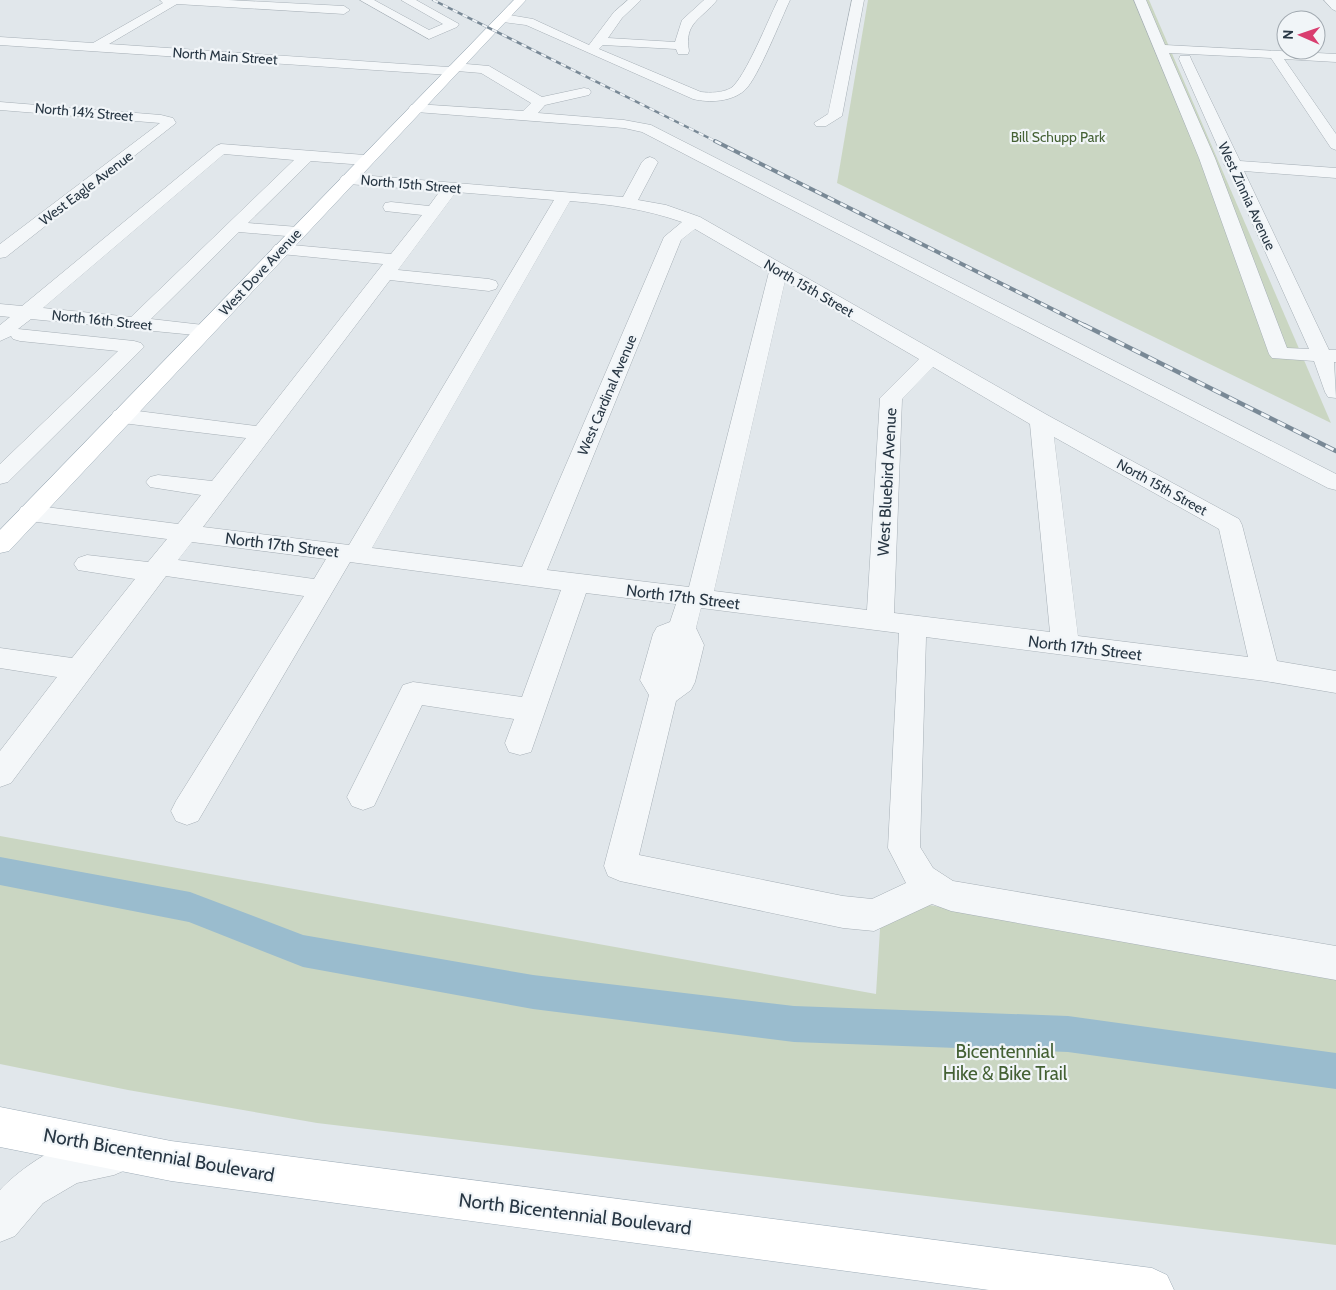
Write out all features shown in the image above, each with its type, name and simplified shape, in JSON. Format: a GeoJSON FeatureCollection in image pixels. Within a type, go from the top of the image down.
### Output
{"type":"FeatureCollection","features":[{"type":"Feature","properties":{"kind":"main road","name":"West Dove Avenue"},"geometry":{"type":"LineString","coordinates":[[0,545],[365,160],[520,0]]}},
{"type":"Feature","properties":{"kind":"main road","name":"North Bicentennial Boulevard"},"geometry":{"type":"LineString","coordinates":[[0,1127],[171,1161],[1152,1290]]}},
{"type":"Feature","properties":{"kind":"street"},"geometry":{"type":"LineString","coordinates":[[166,0],[344,10]]}},
{"type":"Feature","properties":{"kind":"street"},"geometry":{"type":"LineString","coordinates":[[96,47],[174,0]]}},
{"type":"Feature","properties":{"kind":"street"},"geometry":{"type":"LineString","coordinates":[[366,0],[428,35],[453,24],[407,0]]}},
{"type":"Feature","properties":{"kind":"street"},"geometry":{"type":"LineString","coordinates":[[387,0],[442,29]]}},
{"type":"Feature","properties":{"kind":"street"},"geometry":{"type":"LineString","coordinates":[[596,45],[618,15],[635,0]]}},
{"type":"Feature","properties":{"kind":"street"},"geometry":{"type":"LineString","coordinates":[[596,45],[682,48],[681,39],[686,23],[711,0]]}},
{"type":"Feature","properties":{"kind":"street"},"geometry":{"type":"LineString","coordinates":[[503,18],[529,22],[596,45],[698,96],[712,98],[739,90],[745,82],[784,0]]}},
{"type":"Feature","properties":{"kind":"street"},"geometry":{"type":"LineString","coordinates":[[821,123],[835,116],[858,0]]}},
{"type":"Feature","properties":{"kind":"street"},"geometry":{"type":"LineString","coordinates":[[1140,0],[1207,158],[1279,354],[1328,355]]}},
{"type":"Feature","properties":{"kind":"street"},"geometry":{"type":"LineString","coordinates":[[1330,0],[1336,7]]}},
{"type":"Feature","properties":{"kind":"street","name":"West Zinnia Avenue"},"geometry":{"type":"LineString","coordinates":[[1173,33],[1232,165],[1328,355],[1336,392]]}},
{"type":"Feature","properties":{"kind":"street","name":"North Main Street"},"geometry":{"type":"LineString","coordinates":[[0,41],[484,70],[540,102]]}},
{"type":"Feature","properties":{"kind":"street"},"geometry":{"type":"LineString","coordinates":[[1160,48],[1336,58]]}},
{"type":"Feature","properties":{"kind":"street"},"geometry":{"type":"LineString","coordinates":[[1275,55],[1336,145]]}},
{"type":"Feature","properties":{"kind":"street"},"geometry":{"type":"LineString","coordinates":[[527,116],[540,102],[584,92]]}},
{"type":"Feature","properties":{"kind":"street","name":"North 14½ Street"},"geometry":{"type":"LineString","coordinates":[[0,106],[168,121]]}},
{"type":"Feature","properties":{"kind":"street"},"geometry":{"type":"LineString","coordinates":[[7,122],[30,108]]}},
{"type":"Feature","properties":{"kind":"street"},"geometry":{"type":"LineString","coordinates":[[416,108],[624,124],[646,128],[1336,483]]}},
{"type":"Feature","properties":{"kind":"street","name":"West Eagle Avenue"},"geometry":{"type":"LineString","coordinates":[[0,253],[163,129],[169,123],[168,121]]}},
{"type":"Feature","properties":{"kind":"street"},"geometry":{"type":"LineString","coordinates":[[10,335],[27,312],[221,149],[365,160]]}},
{"type":"Feature","properties":{"kind":"street"},"geometry":{"type":"LineString","coordinates":[[136,323],[307,156]]}},
{"type":"Feature","properties":{"kind":"street"},"geometry":{"type":"LineString","coordinates":[[650,162],[632,196],[670,195]]}},
{"type":"Feature","properties":{"kind":"street"},"geometry":{"type":"LineString","coordinates":[[1232,165],[1336,173]]}},
{"type":"Feature","properties":{"kind":"street","name":"North 15th Street"},"geometry":{"type":"LineString","coordinates":[[348,179],[565,196],[632,196],[660,209],[694,221],[1041,421],[1230,525],[1265,670]]}},
{"type":"Feature","properties":{"kind":"street"},"geometry":{"type":"LineString","coordinates":[[0,774],[217,489],[452,187]]}},
{"type":"Feature","properties":{"kind":"street"},"geometry":{"type":"LineString","coordinates":[[187,811],[320,589],[350,553],[565,196]]}},
{"type":"Feature","properties":{"kind":"street"},"geometry":{"type":"LineString","coordinates":[[391,207],[434,211]]}},
{"type":"Feature","properties":{"kind":"street","name":"West Cardinal Avenue"},"geometry":{"type":"LineString","coordinates":[[531,576],[673,236],[694,221]]}},
{"type":"Feature","properties":{"kind":"street"},"geometry":{"type":"LineString","coordinates":[[236,226],[298,232]]}},
{"type":"Feature","properties":{"kind":"street"},"geometry":{"type":"LineString","coordinates":[[282,249],[489,285]]}},
{"type":"Feature","properties":{"kind":"street"},"geometry":{"type":"LineString","coordinates":[[779,270],[695,598],[682,628],[690,645],[681,682],[663,694],[620,866],[843,912],[874,915],[930,888]]}},
{"type":"Feature","properties":{"kind":"street","name":"North 16th Street"},"geometry":{"type":"LineString","coordinates":[[0,310],[205,330]]}},
{"type":"Feature","properties":{"kind":"street"},"geometry":{"type":"LineString","coordinates":[[81,342],[104,320]]}},
{"type":"Feature","properties":{"kind":"street"},"geometry":{"type":"LineString","coordinates":[[0,478],[134,348],[10,335]]}},
{"type":"Feature","properties":{"kind":"street","name":"West Bluebird Avenue"},"geometry":{"type":"LineString","coordinates":[[880,622],[891,398],[930,358]]}},
{"type":"Feature","properties":{"kind":"street"},"geometry":{"type":"LineString","coordinates":[[122,416],[262,433]]}},
{"type":"Feature","properties":{"kind":"street"},"geometry":{"type":"LineString","coordinates":[[1041,421],[1065,646]]}},
{"type":"Feature","properties":{"kind":"street"},"geometry":{"type":"LineString","coordinates":[[158,482],[217,489]]}},
{"type":"Feature","properties":{"kind":"street","name":"North 17th Street"},"geometry":{"type":"LineString","coordinates":[[30,513],[1265,670],[1336,682]]}},
{"type":"Feature","properties":{"kind":"street"},"geometry":{"type":"LineString","coordinates":[[87,564],[156,569],[320,589]]}},
{"type":"Feature","properties":{"kind":"street"},"geometry":{"type":"LineString","coordinates":[[520,742],[577,582]]}},
{"type":"Feature","properties":{"kind":"street"},"geometry":{"type":"LineString","coordinates":[[913,626],[904,848],[918,875],[930,888],[951,896],[1336,963]]}},
{"type":"Feature","properties":{"kind":"street"},"geometry":{"type":"LineString","coordinates":[[0,658],[79,670]]}},
{"type":"Feature","properties":{"kind":"street"},"geometry":{"type":"LineString","coordinates":[[363,797],[413,693],[532,710]]}},
{"type":"Feature","properties":{"kind":"street"},"geometry":{"type":"LineString","coordinates":[[0,1221],[30,1189],[70,1164],[128,1152]]}},
{"type":"Feature","properties":{"kind":"green space","name":"Bill Schupp Park"},"geometry":{"type":"Polygon","coordinates":[[[868,0],[1149,0],[1331,423],[837,183],[868,0]]]}},
{"type":"Feature","properties":{"kind":"green space","name":"Bicentennial Hike & Bike Trail"},"geometry":{"type":"Polygon","coordinates":[[[0,836],[876,994],[882,897],[1336,975],[1336,1245],[317,1123],[128,1090],[0,1064],[0,836]]]}},
{"type":"Feature","properties":{"kind":"waterway"},"geometry":{"type":"LineString","coordinates":[[0,871],[190,907],[303,951],[533,992],[794,1024],[1068,1034],[1336,1071]]}},
{"type":"Feature","properties":{"kind":"railway"},"geometry":{"type":"LineString","coordinates":[[433,0],[715,141]]}},
{"type":"Feature","properties":{"kind":"railway"},"geometry":{"type":"LineString","coordinates":[[715,141],[1086,326]]}},
{"type":"Feature","properties":{"kind":"railway"},"geometry":{"type":"LineString","coordinates":[[1086,326],[1336,451]]}}]}
